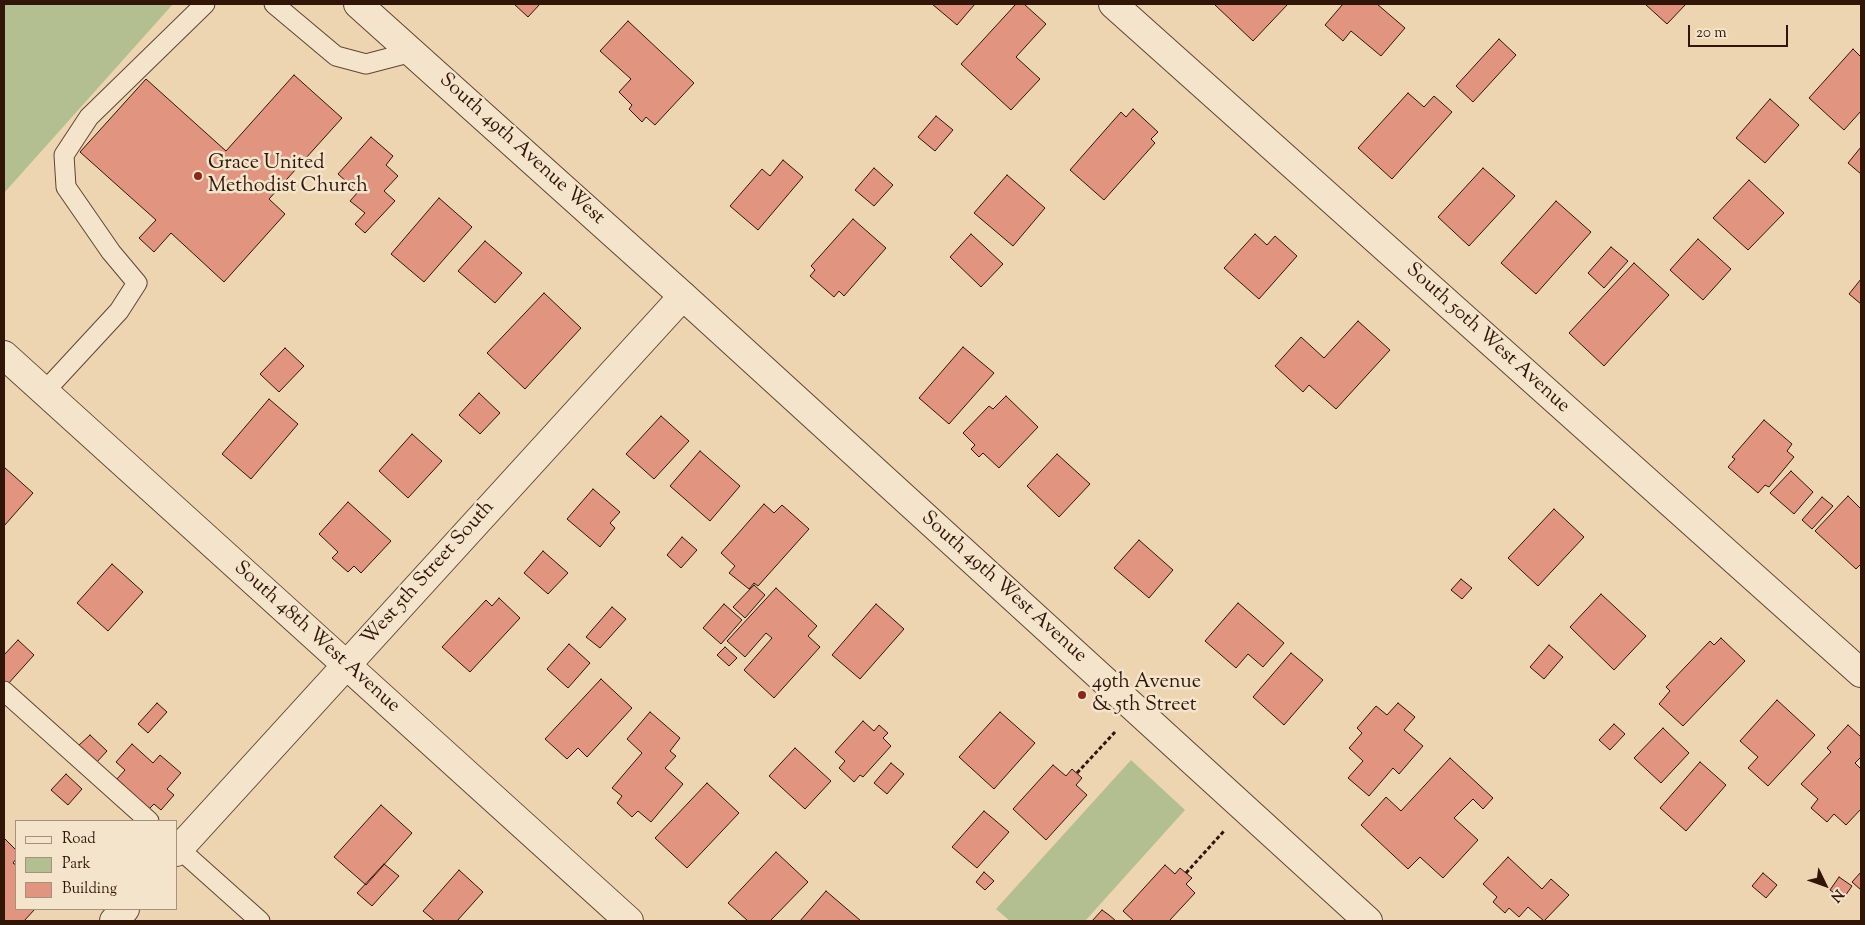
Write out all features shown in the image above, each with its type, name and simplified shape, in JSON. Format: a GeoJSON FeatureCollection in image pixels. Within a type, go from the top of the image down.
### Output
{"type":"FeatureCollection","features":[{"type":"Feature","properties":{"kind":"street","name":"South 49th Avenue West"},"geometry":{"type":"LineString","coordinates":[[358,4],[683,296]]}},
{"type":"Feature","properties":{"kind":"street","name":"South 50th West Avenue"},"geometry":{"type":"LineString","coordinates":[[1113,4],[1861,673]]}},
{"type":"Feature","properties":{"kind":"street","name":"West 5th Street South"},"geometry":{"type":"LineString","coordinates":[[178,848],[683,296]]}},
{"type":"Feature","properties":{"kind":"street","name":"South 49th West Avenue"},"geometry":{"type":"LineString","coordinates":[[683,296],[1368,921]]}},
{"type":"Feature","properties":{"kind":"street","name":"South 48th West Avenue"},"geometry":{"type":"LineString","coordinates":[[4,355],[629,921]]}},
{"type":"Feature","properties":{"kind":"street"},"geometry":{"type":"LineString","coordinates":[[114,921],[124,910]]}},
{"type":"Feature","properties":{"kind":"lane"},"geometry":{"type":"LineString","coordinates":[[45,392],[119,311],[137,283],[111,252],[66,187],[64,155],[89,117],[204,4]]}},
{"type":"Feature","properties":{"kind":"lane"},"geometry":{"type":"LineString","coordinates":[[274,4],[336,56],[366,64],[412,52]]}},
{"type":"Feature","properties":{"kind":"lane"},"geometry":{"type":"LineString","coordinates":[[4,690],[148,820]]}},
{"type":"Feature","properties":{"kind":"lane"},"geometry":{"type":"LineString","coordinates":[[178,850],[260,921]]}},
{"type":"Feature","properties":{"kind":"path"},"geometry":{"type":"LineString","coordinates":[[1077,773],[1136,710]]}},
{"type":"Feature","properties":{"kind":"path"},"geometry":{"type":"LineString","coordinates":[[1186,873],[1244,808]]}},
{"type":"Feature","properties":{"kind":"green space"},"geometry":{"type":"Polygon","coordinates":[[[4,4],[173,4],[4,193],[4,4]]]}},
{"type":"Feature","properties":{"kind":"green space"},"geometry":{"type":"Polygon","coordinates":[[[1131,760],[1185,810],[1085,921],[1010,921],[996,909],[1131,760]]]}},
{"type":"Feature","properties":{"kind":"building"},"geometry":{"type":"Polygon","coordinates":[[[514,4],[540,4],[528,17],[514,4]]]}},
{"type":"Feature","properties":{"kind":"building"},"geometry":{"type":"Polygon","coordinates":[[[932,4],[975,4],[957,25],[932,4]]]}},
{"type":"Feature","properties":{"kind":"building"},"geometry":{"type":"Polygon","coordinates":[[[1016,4],[1024,4],[1046,24],[1016,57],[1040,79],[1011,110],[961,64],[1016,4]]]}},
{"type":"Feature","properties":{"kind":"building"},"geometry":{"type":"Polygon","coordinates":[[[1214,4],[1288,4],[1253,41],[1214,4]]]}},
{"type":"Feature","properties":{"kind":"building"},"geometry":{"type":"Polygon","coordinates":[[[1343,4],[1377,4],[1405,28],[1381,56],[1351,31],[1343,41],[1325,25],[1343,4]]]}},
{"type":"Feature","properties":{"kind":"building"},"geometry":{"type":"Polygon","coordinates":[[[1645,4],[1686,4],[1667,24],[1645,4]]]}},
{"type":"Feature","properties":{"kind":"building"},"geometry":{"type":"Polygon","coordinates":[[[628,21],[694,83],[655,125],[646,117],[642,122],[629,109],[632,105],[619,92],[631,79],[600,51],[628,21]]]}},
{"type":"Feature","properties":{"kind":"building"},"geometry":{"type":"Polygon","coordinates":[[[1499,39],[1516,55],[1473,102],[1456,86],[1499,39]]]}},
{"type":"Feature","properties":{"kind":"building"},"geometry":{"type":"Polygon","coordinates":[[[1853,49],[1861,57],[1861,111],[1844,130],[1809,98],[1853,49]]]}},
{"type":"Feature","properties":{"kind":"building","name":"Grace United Methodist Church"},"geometry":{"type":"Polygon","coordinates":[[[294,75],[342,118],[269,199],[285,214],[224,282],[171,233],[154,252],[139,238],[156,220],[80,152],[146,79],[226,151],[294,75]]]}},
{"type":"Feature","properties":{"kind":"building"},"geometry":{"type":"Polygon","coordinates":[[[1408,93],[1424,107],[1434,96],[1452,112],[1392,179],[1358,148],[1408,93]]]}},
{"type":"Feature","properties":{"kind":"building"},"geometry":{"type":"Polygon","coordinates":[[[1770,99],[1799,125],[1765,163],[1736,138],[1770,99]]]}},
{"type":"Feature","properties":{"kind":"building"},"geometry":{"type":"Polygon","coordinates":[[[1133,109],[1158,132],[1151,139],[1155,143],[1104,200],[1070,170],[1121,112],[1126,117],[1133,109]]]}},
{"type":"Feature","properties":{"kind":"building"},"geometry":{"type":"Polygon","coordinates":[[[936,116],[953,130],[935,151],[918,137],[936,116]]]}},
{"type":"Feature","properties":{"kind":"building"},"geometry":{"type":"Polygon","coordinates":[[[371,137],[393,156],[386,165],[398,176],[384,191],[395,201],[365,233],[355,224],[365,213],[350,201],[358,192],[338,174],[371,137]]]}},
{"type":"Feature","properties":{"kind":"building"},"geometry":{"type":"Polygon","coordinates":[[[1861,147],[1861,174],[1848,163],[1861,147]]]}},
{"type":"Feature","properties":{"kind":"building"},"geometry":{"type":"Polygon","coordinates":[[[783,160],[803,177],[758,230],[730,206],[762,169],[770,176],[783,160]]]}},
{"type":"Feature","properties":{"kind":"building"},"geometry":{"type":"Polygon","coordinates":[[[874,168],[893,185],[874,206],[855,190],[874,168]]]}},
{"type":"Feature","properties":{"kind":"building"},"geometry":{"type":"Polygon","coordinates":[[[1483,168],[1515,196],[1469,246],[1438,217],[1483,168]]]}},
{"type":"Feature","properties":{"kind":"building"},"geometry":{"type":"Polygon","coordinates":[[[1007,175],[1045,208],[1013,246],[974,213],[1007,175]]]}},
{"type":"Feature","properties":{"kind":"building"},"geometry":{"type":"Polygon","coordinates":[[[1749,180],[1784,213],[1748,250],[1713,218],[1749,180]]]}},
{"type":"Feature","properties":{"kind":"building"},"geometry":{"type":"Polygon","coordinates":[[[439,198],[472,227],[424,282],[391,254],[439,198]]]}},
{"type":"Feature","properties":{"kind":"building"},"geometry":{"type":"Polygon","coordinates":[[[1556,201],[1591,232],[1536,294],[1501,263],[1556,201]]]}},
{"type":"Feature","properties":{"kind":"building"},"geometry":{"type":"Polygon","coordinates":[[[853,219],[886,248],[844,296],[839,291],[834,297],[810,276],[815,270],[811,266],[853,219]]]}},
{"type":"Feature","properties":{"kind":"building"},"geometry":{"type":"Polygon","coordinates":[[[971,234],[1003,264],[981,287],[950,257],[971,234]]]}},
{"type":"Feature","properties":{"kind":"building"},"geometry":{"type":"Polygon","coordinates":[[[1255,234],[1267,245],[1275,236],[1297,256],[1259,299],[1224,268],[1255,234]]]}},
{"type":"Feature","properties":{"kind":"building"},"geometry":{"type":"Polygon","coordinates":[[[1698,239],[1731,269],[1703,300],[1670,270],[1698,239]]]}},
{"type":"Feature","properties":{"kind":"building"},"geometry":{"type":"Polygon","coordinates":[[[485,241],[522,273],[495,303],[458,271],[485,241]]]}},
{"type":"Feature","properties":{"kind":"building"},"geometry":{"type":"Polygon","coordinates":[[[1611,247],[1628,261],[1604,288],[1588,273],[1611,247]]]}},
{"type":"Feature","properties":{"kind":"building"},"geometry":{"type":"Polygon","coordinates":[[[1634,263],[1669,295],[1604,366],[1569,333],[1634,263]]]}},
{"type":"Feature","properties":{"kind":"building"},"geometry":{"type":"Polygon","coordinates":[[[1861,279],[1861,304],[1849,294],[1861,279]]]}},
{"type":"Feature","properties":{"kind":"building"},"geometry":{"type":"Polygon","coordinates":[[[544,293],[581,328],[525,389],[487,353],[544,293]]]}},
{"type":"Feature","properties":{"kind":"building"},"geometry":{"type":"Polygon","coordinates":[[[1358,321],[1390,350],[1336,409],[1309,385],[1303,392],[1275,366],[1301,337],[1324,358],[1358,321]]]}},
{"type":"Feature","properties":{"kind":"building"},"geometry":{"type":"Polygon","coordinates":[[[963,347],[994,373],[949,424],[919,398],[963,347]]]}},
{"type":"Feature","properties":{"kind":"building"},"geometry":{"type":"Polygon","coordinates":[[[285,348],[304,366],[279,392],[260,374],[285,348]]]}},
{"type":"Feature","properties":{"kind":"building"},"geometry":{"type":"Polygon","coordinates":[[[479,393],[500,413],[480,434],[459,415],[479,393]]]}},
{"type":"Feature","properties":{"kind":"building"},"geometry":{"type":"Polygon","coordinates":[[[1006,396],[1038,427],[999,468],[983,453],[979,457],[971,449],[975,445],[963,433],[989,406],[993,409],[1006,396]]]}},
{"type":"Feature","properties":{"kind":"building"},"geometry":{"type":"Polygon","coordinates":[[[269,399],[298,424],[251,479],[222,454],[269,399]]]}},
{"type":"Feature","properties":{"kind":"building"},"geometry":{"type":"Polygon","coordinates":[[[661,416],[689,441],[654,479],[626,454],[661,416]]]}},
{"type":"Feature","properties":{"kind":"building"},"geometry":{"type":"Polygon","coordinates":[[[1764,420],[1792,444],[1787,451],[1794,457],[1769,487],[1765,485],[1758,493],[1728,467],[1735,459],[1732,457],[1764,420]]]}},
{"type":"Feature","properties":{"kind":"building"},"geometry":{"type":"Polygon","coordinates":[[[412,434],[442,461],[408,498],[379,471],[412,434]]]}},
{"type":"Feature","properties":{"kind":"building"},"geometry":{"type":"Polygon","coordinates":[[[700,451],[740,486],[710,521],[670,486],[700,451]]]}},
{"type":"Feature","properties":{"kind":"building"},"geometry":{"type":"Polygon","coordinates":[[[1057,454],[1090,484],[1059,517],[1027,486],[1057,454]]]}},
{"type":"Feature","properties":{"kind":"building"},"geometry":{"type":"Polygon","coordinates":[[[4,467],[33,493],[4,526],[4,467]]]}},
{"type":"Feature","properties":{"kind":"building"},"geometry":{"type":"Polygon","coordinates":[[[1791,471],[1813,492],[1794,514],[1770,493],[1791,471]]]}},
{"type":"Feature","properties":{"kind":"building"},"geometry":{"type":"Polygon","coordinates":[[[593,489],[620,512],[610,523],[615,528],[600,547],[567,519],[593,489]]]}},
{"type":"Feature","properties":{"kind":"building"},"geometry":{"type":"Polygon","coordinates":[[[1848,496],[1861,509],[1861,564],[1856,569],[1815,531],[1848,496]]]}},
{"type":"Feature","properties":{"kind":"building"},"geometry":{"type":"Polygon","coordinates":[[[1822,497],[1833,506],[1812,529],[1802,520],[1822,497]]]}},
{"type":"Feature","properties":{"kind":"building"},"geometry":{"type":"Polygon","coordinates":[[[348,502],[391,541],[361,573],[354,566],[348,572],[332,558],[338,552],[319,534],[348,502]]]}},
{"type":"Feature","properties":{"kind":"building"},"geometry":{"type":"Polygon","coordinates":[[[764,504],[774,513],[782,505],[809,529],[758,586],[754,583],[749,589],[729,573],[735,566],[721,553],[764,504]]]}},
{"type":"Feature","properties":{"kind":"building"},"geometry":{"type":"Polygon","coordinates":[[[1554,509],[1584,537],[1538,586],[1508,558],[1554,509]]]}},
{"type":"Feature","properties":{"kind":"building"},"geometry":{"type":"Polygon","coordinates":[[[682,537],[697,550],[681,568],[667,555],[682,537]]]}},
{"type":"Feature","properties":{"kind":"building"},"geometry":{"type":"Polygon","coordinates":[[[1139,540],[1173,570],[1149,598],[1114,568],[1139,540]]]}},
{"type":"Feature","properties":{"kind":"building"},"geometry":{"type":"Polygon","coordinates":[[[543,551],[568,573],[548,594],[524,573],[543,551]]]}},
{"type":"Feature","properties":{"kind":"building"},"geometry":{"type":"Polygon","coordinates":[[[112,564],[143,592],[108,631],[77,603],[112,564]]]}},
{"type":"Feature","properties":{"kind":"building"},"geometry":{"type":"Polygon","coordinates":[[[1461,579],[1472,588],[1462,599],[1451,590],[1461,579]]]}},
{"type":"Feature","properties":{"kind":"building"},"geometry":{"type":"Polygon","coordinates":[[[754,585],[765,595],[745,618],[733,607],[754,585]]]}},
{"type":"Feature","properties":{"kind":"building"},"geometry":{"type":"Polygon","coordinates":[[[776,588],[817,626],[808,636],[820,647],[774,698],[744,670],[772,638],[766,633],[745,657],[727,641],[776,588]]]}},
{"type":"Feature","properties":{"kind":"building"},"geometry":{"type":"Polygon","coordinates":[[[1601,594],[1646,636],[1614,670],[1570,627],[1601,594]]]}},
{"type":"Feature","properties":{"kind":"building"},"geometry":{"type":"Polygon","coordinates":[[[499,598],[520,618],[470,672],[442,647],[486,600],[492,606],[499,598]]]}},
{"type":"Feature","properties":{"kind":"building"},"geometry":{"type":"Polygon","coordinates":[[[1238,603],[1284,643],[1263,667],[1248,654],[1236,668],[1205,641],[1238,603]]]}},
{"type":"Feature","properties":{"kind":"building"},"geometry":{"type":"Polygon","coordinates":[[[724,604],[742,620],[721,644],[703,628],[724,604]]]}},
{"type":"Feature","properties":{"kind":"building"},"geometry":{"type":"Polygon","coordinates":[[[876,604],[904,629],[860,679],[832,655],[876,604]]]}},
{"type":"Feature","properties":{"kind":"building"},"geometry":{"type":"Polygon","coordinates":[[[612,607],[626,619],[600,648],[586,637],[612,607]]]}},
{"type":"Feature","properties":{"kind":"building"},"geometry":{"type":"Polygon","coordinates":[[[1721,638],[1745,661],[1683,726],[1659,704],[1670,691],[1666,687],[1710,641],[1714,645],[1721,638]]]}},
{"type":"Feature","properties":{"kind":"building"},"geometry":{"type":"Polygon","coordinates":[[[18,640],[34,655],[7,685],[4,682],[4,655],[18,640]]]}},
{"type":"Feature","properties":{"kind":"building"},"geometry":{"type":"Polygon","coordinates":[[[569,644],[590,663],[568,688],[547,669],[569,644]]]}},
{"type":"Feature","properties":{"kind":"building"},"geometry":{"type":"Polygon","coordinates":[[[1549,645],[1563,657],[1544,679],[1530,667],[1549,645]]]}},
{"type":"Feature","properties":{"kind":"building"},"geometry":{"type":"Polygon","coordinates":[[[725,647],[737,658],[729,666],[717,655],[725,647]]]}},
{"type":"Feature","properties":{"kind":"building"},"geometry":{"type":"Polygon","coordinates":[[[1291,653],[1323,680],[1284,725],[1253,697],[1291,653]]]}},
{"type":"Feature","properties":{"kind":"building"},"geometry":{"type":"Polygon","coordinates":[[[601,679],[632,708],[587,757],[578,748],[567,759],[545,739],[601,679]]]}},
{"type":"Feature","properties":{"kind":"building"},"geometry":{"type":"Polygon","coordinates":[[[1777,700],[1815,735],[1768,786],[1748,768],[1758,757],[1740,741],[1777,700]]]}},
{"type":"Feature","properties":{"kind":"building"},"geometry":{"type":"Polygon","coordinates":[[[157,703],[167,712],[148,733],[138,724],[157,703]]]}},
{"type":"Feature","properties":{"kind":"building"},"geometry":{"type":"Polygon","coordinates":[[[1398,703],[1415,717],[1404,730],[1423,746],[1399,774],[1393,768],[1369,796],[1348,778],[1363,761],[1349,748],[1362,733],[1357,728],[1376,706],[1387,715],[1398,703]]]}},
{"type":"Feature","properties":{"kind":"building"},"geometry":{"type":"Polygon","coordinates":[[[650,712],[680,738],[670,751],[676,756],[665,768],[683,784],[651,822],[638,811],[632,817],[617,803],[622,796],[612,788],[642,753],[627,739],[650,712]]]}},
{"type":"Feature","properties":{"kind":"building"},"geometry":{"type":"Polygon","coordinates":[[[1000,712],[1035,743],[994,789],[959,757],[1000,712]]]}},
{"type":"Feature","properties":{"kind":"building"},"geometry":{"type":"Polygon","coordinates":[[[863,721],[874,731],[879,725],[888,733],[883,738],[891,746],[863,777],[860,775],[854,782],[839,768],[845,761],[835,752],[863,721]]]}},
{"type":"Feature","properties":{"kind":"building"},"geometry":{"type":"Polygon","coordinates":[[[1614,724],[1625,734],[1610,750],[1599,740],[1614,724]]]}},
{"type":"Feature","properties":{"kind":"building"},"geometry":{"type":"Polygon","coordinates":[[[1848,725],[1861,737],[1861,757],[1855,763],[1861,769],[1861,809],[1846,825],[1834,814],[1827,822],[1811,808],[1818,799],[1801,784],[1831,752],[1827,748],[1848,725]]]}},
{"type":"Feature","properties":{"kind":"building"},"geometry":{"type":"Polygon","coordinates":[[[1663,728],[1689,753],[1661,783],[1634,758],[1663,728]]]}},
{"type":"Feature","properties":{"kind":"building"},"geometry":{"type":"Polygon","coordinates":[[[90,735],[107,751],[96,763],[78,746],[90,735]]]}},
{"type":"Feature","properties":{"kind":"building"},"geometry":{"type":"Polygon","coordinates":[[[132,744],[153,763],[160,755],[181,773],[167,789],[174,795],[161,810],[154,804],[149,809],[117,779],[125,770],[116,762],[132,744]]]}},
{"type":"Feature","properties":{"kind":"building"},"geometry":{"type":"Polygon","coordinates":[[[795,748],[831,781],[805,809],[769,776],[795,748]]]}},
{"type":"Feature","properties":{"kind":"building"},"geometry":{"type":"Polygon","coordinates":[[[1450,758],[1493,798],[1483,809],[1473,799],[1454,818],[1478,840],[1443,878],[1420,857],[1408,869],[1361,825],[1386,797],[1401,811],[1450,758]]]}},
{"type":"Feature","properties":{"kind":"building"},"geometry":{"type":"Polygon","coordinates":[[[1700,762],[1726,785],[1686,831],[1660,808],[1700,762]]]}},
{"type":"Feature","properties":{"kind":"building"},"geometry":{"type":"Polygon","coordinates":[[[891,763],[904,774],[887,794],[874,783],[891,763]]]}},
{"type":"Feature","properties":{"kind":"building"},"geometry":{"type":"Polygon","coordinates":[[[1053,765],[1066,776],[1072,769],[1082,778],[1076,785],[1087,795],[1046,840],[1013,809],[1053,765]]]}},
{"type":"Feature","properties":{"kind":"building"},"geometry":{"type":"Polygon","coordinates":[[[66,774],[82,789],[68,805],[51,790],[66,774]]]}},
{"type":"Feature","properties":{"kind":"building"},"geometry":{"type":"Polygon","coordinates":[[[707,783],[739,813],[687,868],[655,838],[707,783]]]}},
{"type":"Feature","properties":{"kind":"building"},"geometry":{"type":"Polygon","coordinates":[[[381,805],[412,833],[366,885],[334,857],[381,805]]]}},
{"type":"Feature","properties":{"kind":"building"},"geometry":{"type":"Polygon","coordinates":[[[984,811],[1009,832],[977,868],[952,847],[984,811]]]}},
{"type":"Feature","properties":{"kind":"building"},"geometry":{"type":"Polygon","coordinates":[[[4,838],[15,849],[15,860],[13,863],[15,864],[15,910],[34,910],[24,921],[4,921],[4,838]]]}},
{"type":"Feature","properties":{"kind":"building"},"geometry":{"type":"Polygon","coordinates":[[[776,852],[808,882],[770,921],[748,921],[728,903],[776,852]]]}},
{"type":"Feature","properties":{"kind":"building"},"geometry":{"type":"Polygon","coordinates":[[[1508,857],[1542,889],[1551,879],[1569,895],[1544,921],[1528,907],[1519,917],[1509,908],[1505,913],[1493,902],[1497,897],[1483,884],[1508,857]]]}},
{"type":"Feature","properties":{"kind":"building"},"geometry":{"type":"Polygon","coordinates":[[[384,864],[399,876],[372,906],[357,893],[384,864]]]}},
{"type":"Feature","properties":{"kind":"building"},"geometry":{"type":"Polygon","coordinates":[[[1165,865],[1175,874],[1180,868],[1192,878],[1186,884],[1195,893],[1169,921],[1134,921],[1123,911],[1165,865]]]}},
{"type":"Feature","properties":{"kind":"building"},"geometry":{"type":"Polygon","coordinates":[[[459,870],[483,892],[457,921],[435,921],[423,911],[459,870]]]}},
{"type":"Feature","properties":{"kind":"building"},"geometry":{"type":"Polygon","coordinates":[[[984,872],[994,881],[985,890],[976,882],[984,872]]]}},
{"type":"Feature","properties":{"kind":"building"},"geometry":{"type":"Polygon","coordinates":[[[1861,872],[1861,890],[1852,882],[1861,872]]]}},
{"type":"Feature","properties":{"kind":"building"},"geometry":{"type":"Polygon","coordinates":[[[1763,873],[1777,885],[1766,898],[1752,886],[1763,873]]]}},
{"type":"Feature","properties":{"kind":"building"},"geometry":{"type":"Polygon","coordinates":[[[1839,877],[1852,886],[1843,899],[1830,890],[1839,877]]]}},
{"type":"Feature","properties":{"kind":"building"},"geometry":{"type":"Polygon","coordinates":[[[826,891],[861,921],[800,921],[826,891]]]}},
{"type":"Feature","properties":{"kind":"building"},"geometry":{"type":"Polygon","coordinates":[[[1102,910],[1109,915],[1116,921],[1092,921],[1102,910]]]}},
{"type":"Feature","properties":{"kind":"place","name":"Grace United Methodist Church"},"geometry":{"type":"Point","coordinates":[198,176]}},
{"type":"Feature","properties":{"kind":"place","name":"49th Avenue & 5th Street"},"geometry":{"type":"Point","coordinates":[1082,695]}}]}
